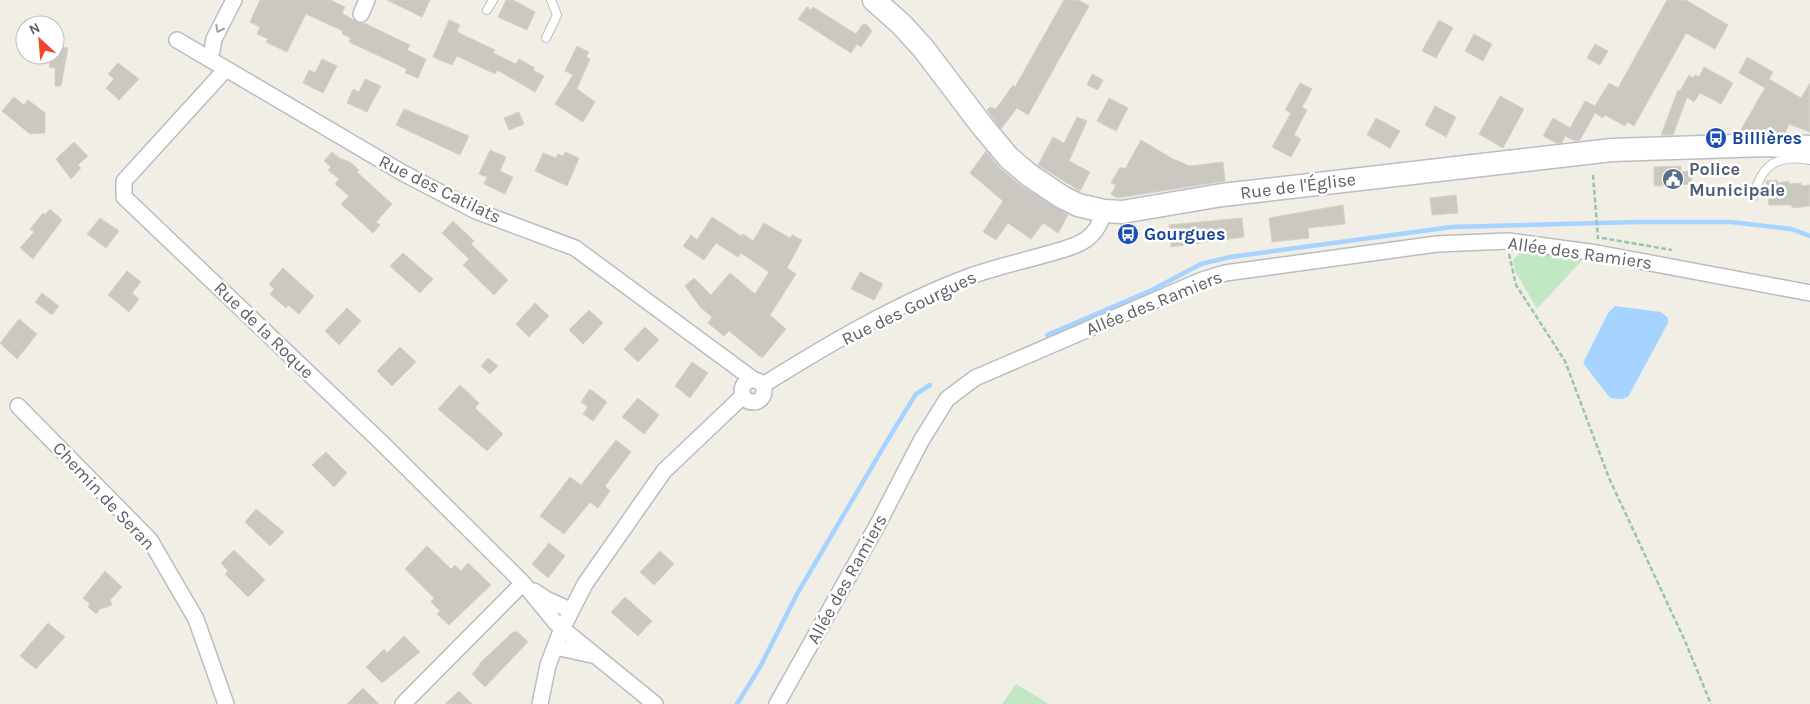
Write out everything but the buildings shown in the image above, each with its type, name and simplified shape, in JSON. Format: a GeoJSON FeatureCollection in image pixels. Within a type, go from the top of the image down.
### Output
{"type":"FeatureCollection","features":[{"type":"Feature","properties":{"kind":"main road","name":"Rue de l'Église"},"geometry":{"type":"LineString","coordinates":[[874,0],[902,24],[923,48],[983,128],[1009,158],[1029,175],[1062,197],[1078,205],[1104,211],[1122,212],[1222,195],[1612,150],[1657,147],[1803,152]]}},
{"type":"Feature","properties":{"kind":"street"},"geometry":{"type":"LineString","coordinates":[[207,58],[212,51],[214,39],[234,0]]}},
{"type":"Feature","properties":{"kind":"street","name":"Rue des Catilats"},"geometry":{"type":"LineString","coordinates":[[177,40],[411,177],[476,210],[575,248],[723,359],[750,387]]}},
{"type":"Feature","properties":{"kind":"street","name":"Rue de la Roque"},"geometry":{"type":"LineString","coordinates":[[226,69],[124,181],[124,197],[384,445],[523,583],[562,629]]}},
{"type":"Feature","properties":{"kind":"street","name":"Rue des Gourgues"},"geometry":{"type":"LineString","coordinates":[[536,703],[570,610],[591,576],[664,471],[750,387],[922,297],[983,272],[1075,246],[1087,240],[1100,226],[1104,211]]}},
{"type":"Feature","properties":{"kind":"street","name":"Allée des Ramiers"},"geometry":{"type":"LineString","coordinates":[[777,704],[878,524],[921,441],[947,399],[975,378],[1202,280],[1226,272],[1437,244],[1508,240],[1597,253],[1810,293]]}},
{"type":"Feature","properties":{"kind":"street","name":"Chemin de Seran"},"geometry":{"type":"LineString","coordinates":[[18,406],[150,540],[196,619],[226,704]]}},
{"type":"Feature","properties":{"kind":"street"},"geometry":{"type":"LineString","coordinates":[[403,704],[523,583]]}},
{"type":"Feature","properties":{"kind":"street","name":"Rue de la Roque"},"geometry":{"type":"LineString","coordinates":[[523,583],[546,599],[570,610]]}},
{"type":"Feature","properties":{"kind":"street"},"geometry":{"type":"LineString","coordinates":[[562,629],[655,704]]}},
{"type":"Feature","properties":{"kind":"street"},"geometry":{"type":"LineString","coordinates":[[555,647],[592,654]]}},
{"type":"Feature","properties":{"kind":"lane"},"geometry":{"type":"LineString","coordinates":[[487,10],[493,0]]}},
{"type":"Feature","properties":{"kind":"lane"},"geometry":{"type":"LineString","coordinates":[[546,38],[557,15],[551,0]]}},
{"type":"Feature","properties":{"kind":"lane"},"geometry":{"type":"LineString","coordinates":[[1754,196],[1757,184],[1772,164],[1781,158],[1803,152]]}},
{"type":"Feature","properties":{"kind":"path"},"geometry":{"type":"LineString","coordinates":[[1593,175],[1598,229]]}},
{"type":"Feature","properties":{"kind":"path"},"geometry":{"type":"LineString","coordinates":[[1598,237],[1672,250]]}},
{"type":"Feature","properties":{"kind":"path"},"geometry":{"type":"LineString","coordinates":[[1508,240],[1509,263],[1516,285],[1565,361],[1609,478],[1681,632],[1711,704]]}},
{"type":"Feature","properties":{"kind":"green space"},"geometry":{"type":"Polygon","coordinates":[[[1527,248],[1583,259],[1537,309],[1515,271],[1513,260],[1521,251],[1527,248]]]}},
{"type":"Feature","properties":{"kind":"green space"},"geometry":{"type":"Polygon","coordinates":[[[1016,684],[1049,704],[1002,704],[1016,684]]]}},
{"type":"Feature","properties":{"kind":"water"},"geometry":{"type":"Polygon","coordinates":[[[1615,306],[1661,312],[1668,318],[1668,323],[1628,397],[1622,399],[1610,398],[1583,363],[1608,313],[1615,306]]]}},
{"type":"Feature","properties":{"kind":"waterway"},"geometry":{"type":"LineString","coordinates":[[1047,335],[1152,290],[1201,264],[1230,257],[1452,227],[1637,222],[1731,222],[1791,229],[1810,236]]}},
{"type":"Feature","properties":{"kind":"waterway"},"geometry":{"type":"LineString","coordinates":[[737,704],[760,667],[797,594],[890,436],[916,394],[930,385]]}},
{"type":"Feature","properties":{"kind":"place","name":"Billières"},"geometry":{"type":"Point","coordinates":[1716,138]}},
{"type":"Feature","properties":{"kind":"place","name":"Police Municipale"},"geometry":{"type":"Point","coordinates":[1673,179]}},
{"type":"Feature","properties":{"kind":"place","name":"Gourgues"},"geometry":{"type":"Point","coordinates":[1128,234]}}]}
